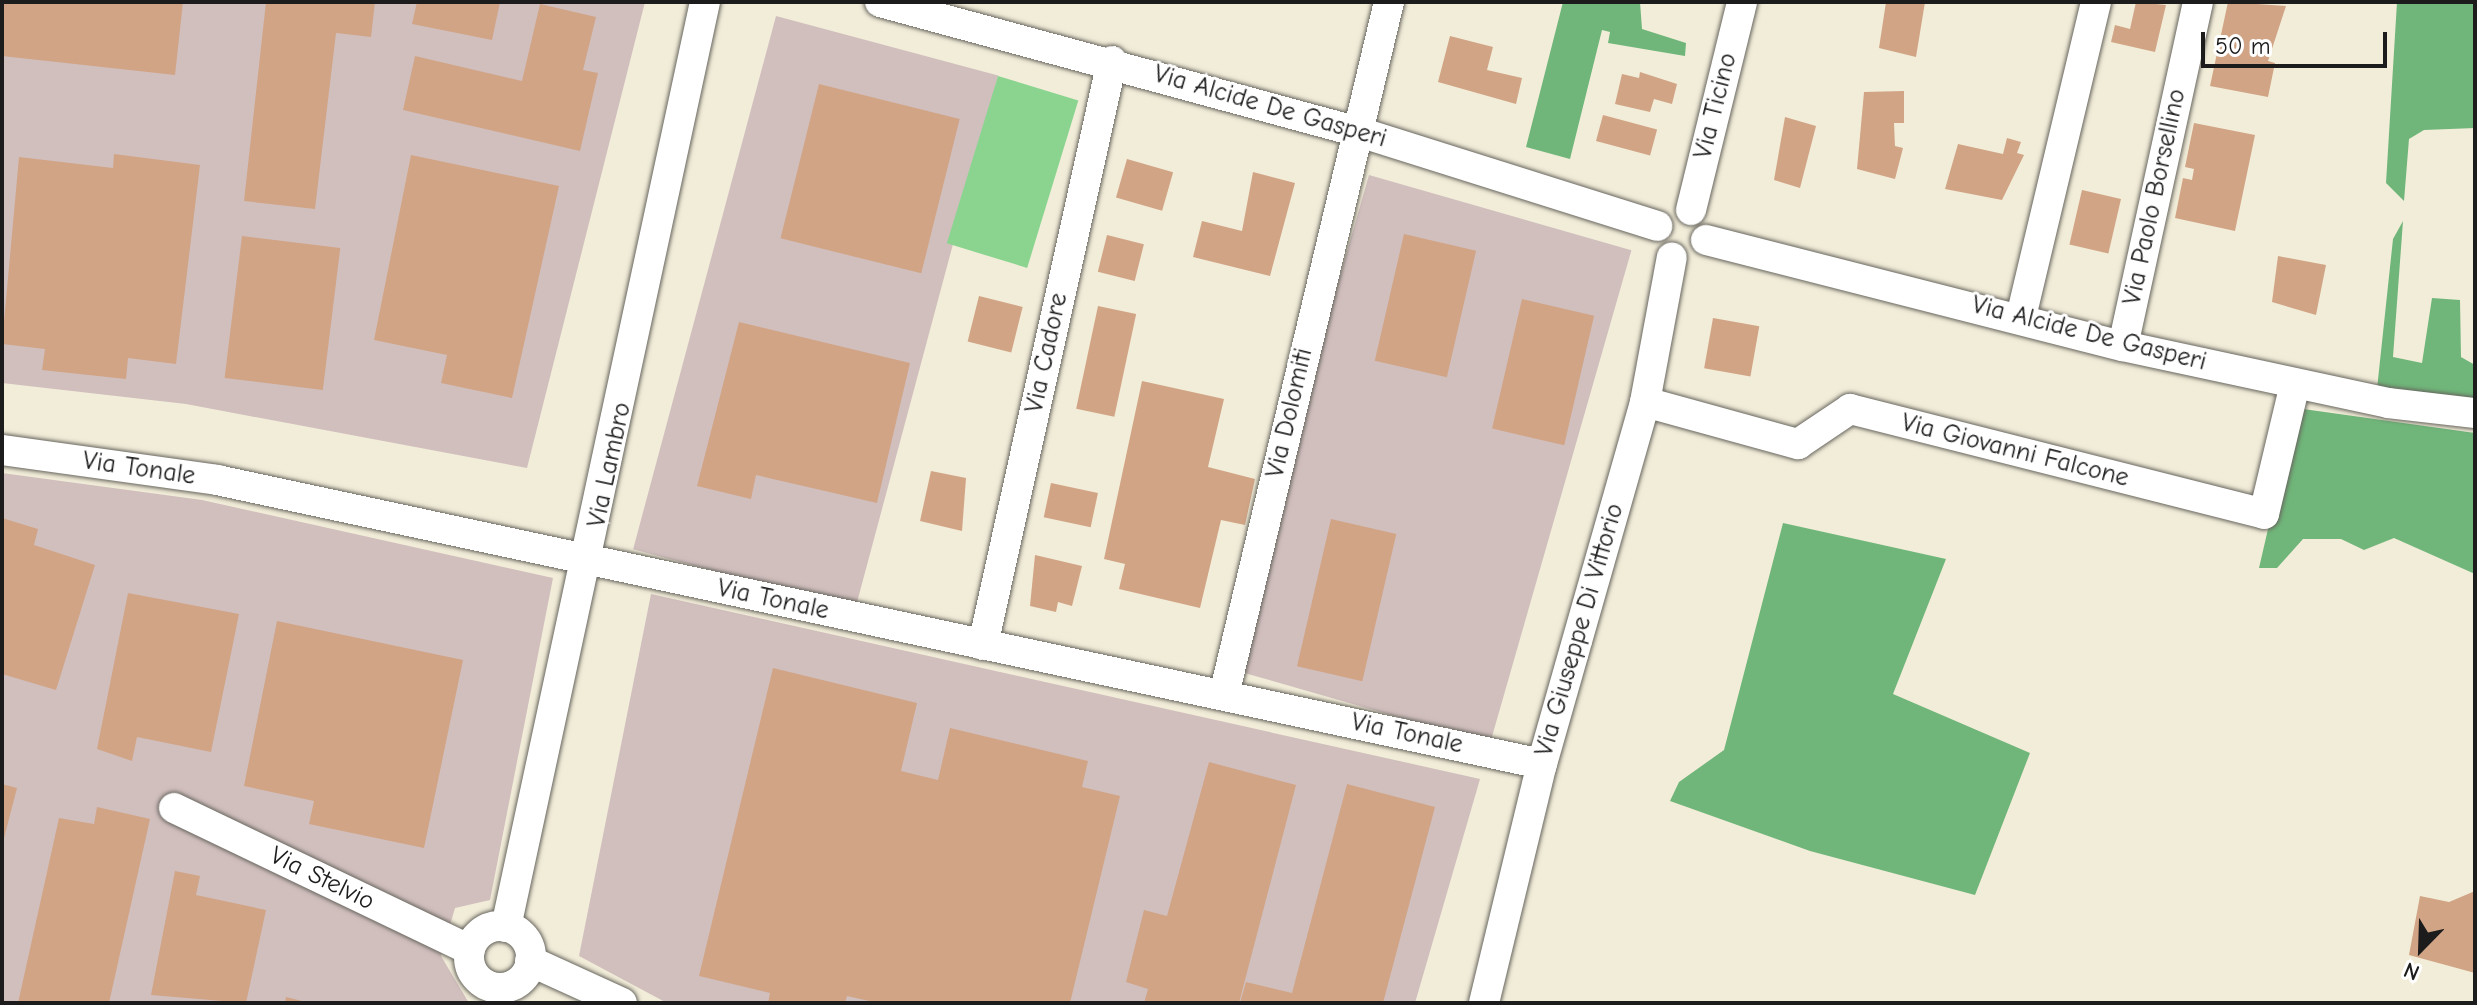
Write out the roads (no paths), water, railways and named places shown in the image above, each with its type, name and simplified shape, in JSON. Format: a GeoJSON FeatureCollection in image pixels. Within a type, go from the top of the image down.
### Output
{"type":"FeatureCollection","features":[{"type":"Feature","properties":{"kind":"street","name":"Via Lambro"},"geometry":{"type":"LineString","coordinates":[[506,927],[590,560],[705,2]]}},
{"type":"Feature","properties":{"kind":"street","name":"Via Alcide De Gasperi"},"geometry":{"type":"LineString","coordinates":[[880,2],[1112,61],[1356,131],[1657,226]]}},
{"type":"Feature","properties":{"kind":"street","name":"Via Dolomiti"},"geometry":{"type":"LineString","coordinates":[[1224,695],[1389,2]]}},
{"type":"Feature","properties":{"kind":"street","name":"Via Ticino"},"geometry":{"type":"LineString","coordinates":[[1691,210],[1742,2]]}},
{"type":"Feature","properties":{"kind":"street"},"geometry":{"type":"LineString","coordinates":[[2021,317],[2096,2]]}},
{"type":"Feature","properties":{"kind":"street","name":"Via Paolo Borsellino"},"geometry":{"type":"LineString","coordinates":[[2123,346],[2198,2]]}},
{"type":"Feature","properties":{"kind":"street","name":"Via Cadore"},"geometry":{"type":"LineString","coordinates":[[983,645],[1112,61]]}},
{"type":"Feature","properties":{"kind":"street"},"geometry":{"type":"LineString","coordinates":[[1691,210],[1702,219],[1706,240],[1688,258],[1672,257],[1657,241],[1657,226],[1667,212],[1691,210]]}},
{"type":"Feature","properties":{"kind":"street","name":"Via Alcide De Gasperi"},"geometry":{"type":"LineString","coordinates":[[1706,240],[2021,317],[2123,346],[2295,384],[2475,413]]}},
{"type":"Feature","properties":{"kind":"street","name":"Via Giuseppe Di Vittorio"},"geometry":{"type":"LineString","coordinates":[[1484,1003],[1542,764],[1645,402],[1672,257]]}},
{"type":"Feature","properties":{"kind":"street","name":"Via Giovanni Falcone"},"geometry":{"type":"LineString","coordinates":[[1645,402],[1798,444],[1850,409],[2264,514],[2295,384]]}},
{"type":"Feature","properties":{"kind":"street","name":"Via Tonale"},"geometry":{"type":"LineString","coordinates":[[2,450],[217,480],[1542,764]]}},
{"type":"Feature","properties":{"kind":"street","name":"Via Stelvio"},"geometry":{"type":"LineString","coordinates":[[174,808],[470,950]]}},
{"type":"Feature","properties":{"kind":"street"},"geometry":{"type":"LineString","coordinates":[[524,982],[522,935],[506,927],[487,929],[470,950],[471,968],[483,983],[502,988],[524,982],[622,1003]]}}]}
